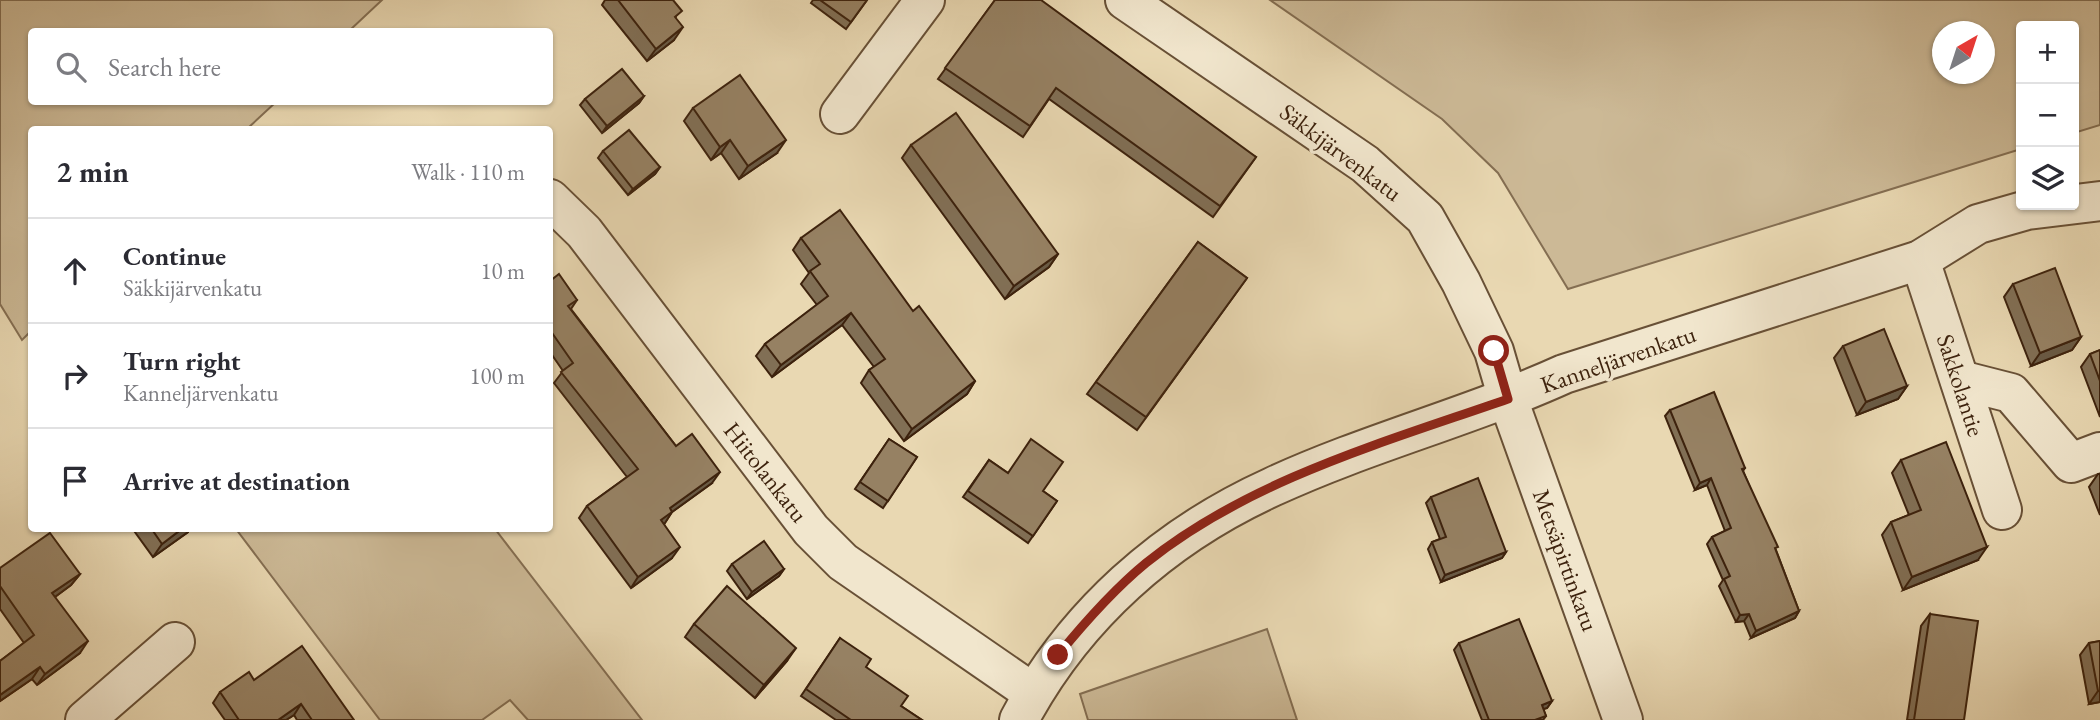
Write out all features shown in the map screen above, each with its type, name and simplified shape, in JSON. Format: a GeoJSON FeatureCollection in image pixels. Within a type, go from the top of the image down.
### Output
{"type":"FeatureCollection","features":[{"type":"Feature","properties":{"kind":"street"},"geometry":{"type":"LineString","coordinates":[[840,114],[925,0]]}},
{"type":"Feature","properties":{"kind":"street","name":"Säkkijärvenkatu"},"geometry":{"type":"LineString","coordinates":[[1125,0],[1365,164],[1425,218],[1461,282],[1494,351],[1508,399]]}},
{"type":"Feature","properties":{"kind":"street","name":"Kanneljärvenkatu"},"geometry":{"type":"LineString","coordinates":[[1026,706],[1058,655],[1102,603],[1146,563],[1180,539],[1271,487],[1508,399],[1564,374],[1920,260],[1978,224],[2027,210],[2100,201]]}},
{"type":"Feature","properties":{"kind":"street","name":"Hiitolankatu"},"geometry":{"type":"LineString","coordinates":[[553,202],[592,242],[811,530],[843,562],[1026,706]]}},
{"type":"Feature","properties":{"kind":"street","name":"Sakkolantie"},"geometry":{"type":"LineString","coordinates":[[1920,260],[2002,510]]}},
{"type":"Feature","properties":{"kind":"street"},"geometry":{"type":"LineString","coordinates":[[1961,380],[2011,393],[2071,463],[2100,452]]}},
{"type":"Feature","properties":{"kind":"street","name":"Metsäpirtinkatu"},"geometry":{"type":"LineString","coordinates":[[1508,399],[1623,720]]}},
{"type":"Feature","properties":{"kind":"street"},"geometry":{"type":"LineString","coordinates":[[85,720],[175,642]]}},
{"type":"Feature","properties":{"kind":"shaded area"},"geometry":{"type":"Polygon","coordinates":[[[0,0],[382,0],[352,28],[28,28],[28,105],[273,105],[250,126],[28,126],[28,334],[22,340],[0,304],[0,0]]]}},
{"type":"Feature","properties":{"kind":"shaded area"},"geometry":{"type":"Polygon","coordinates":[[[1270,0],[2100,0],[2100,125],[2079,131],[2079,21],[2016,21],[2016,151],[1568,289],[1498,173],[1442,119],[1270,0]]]}},
{"type":"Feature","properties":{"kind":"shaded area"},"geometry":{"type":"Polygon","coordinates":[[[238,532],[497,532],[642,720],[528,720],[510,700],[482,720],[380,720],[238,532]]]}},
{"type":"Feature","properties":{"kind":"shaded area"},"geometry":{"type":"Polygon","coordinates":[[[1267,629],[1297,720],[1088,720],[1080,694],[1267,629]]]}},
{"type":"Feature","properties":{"kind":"building"},"geometry":{"type":"Polygon","coordinates":[[[618,0],[673,0],[682,11],[675,17],[683,27],[656,49],[618,0]]]}},
{"type":"Feature","properties":{"kind":"building"},"geometry":{"type":"Polygon","coordinates":[[[820,0],[867,0],[851,22],[820,0]]]}},
{"type":"Feature","properties":{"kind":"building"},"geometry":{"type":"Polygon","coordinates":[[[995,0],[1041,0],[1256,157],[1220,206],[1056,88],[1030,126],[945,68],[995,0]]]}},
{"type":"Feature","properties":{"kind":"building"},"geometry":{"type":"Polygon","coordinates":[[[622,69],[644,96],[607,126],[585,99],[622,69]]]}},
{"type":"Feature","properties":{"kind":"building"},"geometry":{"type":"Polygon","coordinates":[[[740,75],[786,140],[748,166],[730,140],[720,147],[693,108],[740,75]]]}},
{"type":"Feature","properties":{"kind":"building"},"geometry":{"type":"Polygon","coordinates":[[[956,113],[1058,254],[1014,286],[911,145],[956,113]]]}},
{"type":"Feature","properties":{"kind":"building"},"geometry":{"type":"Polygon","coordinates":[[[629,130],[660,167],[633,189],[603,151],[629,130]]]}},
{"type":"Feature","properties":{"kind":"building"},"geometry":{"type":"Polygon","coordinates":[[[840,210],[913,311],[919,306],[975,381],[912,429],[869,370],[885,359],[851,313],[781,365],[765,344],[828,296],[810,271],[820,264],[801,238],[840,210]]]}},
{"type":"Feature","properties":{"kind":"building"},"geometry":{"type":"Polygon","coordinates":[[[1198,242],[1247,278],[1146,417],[1096,382],[1198,242]]]}},
{"type":"Feature","properties":{"kind":"building"},"geometry":{"type":"Polygon","coordinates":[[[2055,268],[2081,337],[2040,353],[2013,284],[2055,268]]]}},
{"type":"Feature","properties":{"kind":"building"},"geometry":{"type":"Polygon","coordinates":[[[559,274],[577,300],[568,306],[676,446],[692,434],[720,472],[670,508],[672,512],[661,520],[680,547],[638,577],[587,506],[638,469],[561,372],[573,363],[553,334],[553,279],[559,274]]]}},
{"type":"Feature","properties":{"kind":"building"},"geometry":{"type":"Polygon","coordinates":[[[1884,329],[1907,386],[1866,402],[1843,346],[1884,329]]]}},
{"type":"Feature","properties":{"kind":"building"},"geometry":{"type":"Polygon","coordinates":[[[2100,350],[2100,381],[2090,354],[2100,350]]]}},
{"type":"Feature","properties":{"kind":"building"},"geometry":{"type":"Polygon","coordinates":[[[1714,392],[1745,468],[1742,469],[1778,547],[1775,548],[1799,611],[1756,631],[1749,614],[1740,615],[1724,579],[1730,576],[1712,537],[1731,528],[1711,478],[1700,483],[1670,410],[1714,392]]]}},
{"type":"Feature","properties":{"kind":"building"},"geometry":{"type":"Polygon","coordinates":[[[889,439],[917,457],[888,501],[860,482],[889,439]]]}},
{"type":"Feature","properties":{"kind":"building"},"geometry":{"type":"Polygon","coordinates":[[[1031,439],[1063,462],[1043,491],[1057,501],[1033,536],[968,491],[989,460],[1008,473],[1031,439]]]}},
{"type":"Feature","properties":{"kind":"building"},"geometry":{"type":"Polygon","coordinates":[[[1946,442],[1987,547],[1912,577],[1891,522],[1921,510],[1901,460],[1946,442]]]}},
{"type":"Feature","properties":{"kind":"building"},"geometry":{"type":"Polygon","coordinates":[[[1478,478],[1506,552],[1445,575],[1432,542],[1446,537],[1431,497],[1478,478]]]}},
{"type":"Feature","properties":{"kind":"building"},"geometry":{"type":"Polygon","coordinates":[[[154,532],[178,532],[162,544],[154,532]]]}},
{"type":"Feature","properties":{"kind":"building"},"geometry":{"type":"Polygon","coordinates":[[[50,533],[80,574],[52,593],[88,641],[45,674],[40,667],[0,695],[0,661],[34,635],[0,586],[0,568],[50,533]]]}},
{"type":"Feature","properties":{"kind":"building"},"geometry":{"type":"Polygon","coordinates":[[[764,541],[784,569],[752,592],[732,564],[764,541]]]}},
{"type":"Feature","properties":{"kind":"building"},"geometry":{"type":"Polygon","coordinates":[[[727,586],[796,648],[764,685],[694,624],[727,586]]]}},
{"type":"Feature","properties":{"kind":"building"},"geometry":{"type":"Polygon","coordinates":[[[1930,614],[1978,621],[1964,720],[1914,720],[1930,614]]]}},
{"type":"Feature","properties":{"kind":"building"},"geometry":{"type":"Polygon","coordinates":[[[1519,619],[1552,701],[1542,705],[1546,716],[1535,720],[1489,720],[1459,643],[1519,619]]]}},
{"type":"Feature","properties":{"kind":"building"},"geometry":{"type":"Polygon","coordinates":[[[840,638],[871,659],[866,667],[908,696],[901,706],[922,720],[851,720],[806,689],[840,638]]]}},
{"type":"Feature","properties":{"kind":"building"},"geometry":{"type":"Polygon","coordinates":[[[2100,641],[2100,691],[2098,691],[2089,643],[2100,641]]]}},
{"type":"Feature","properties":{"kind":"building"},"geometry":{"type":"Polygon","coordinates":[[[302,646],[354,720],[312,720],[301,704],[278,720],[239,720],[220,692],[249,672],[254,680],[302,646]]]}},
{"type":"Feature","properties":{"kind":"route"},"geometry":{"type":"LineString","coordinates":[[1058,655],[1102,603],[1146,563],[1211,521],[1271,487],[1414,431],[1508,399],[1494,351]]}}]}
